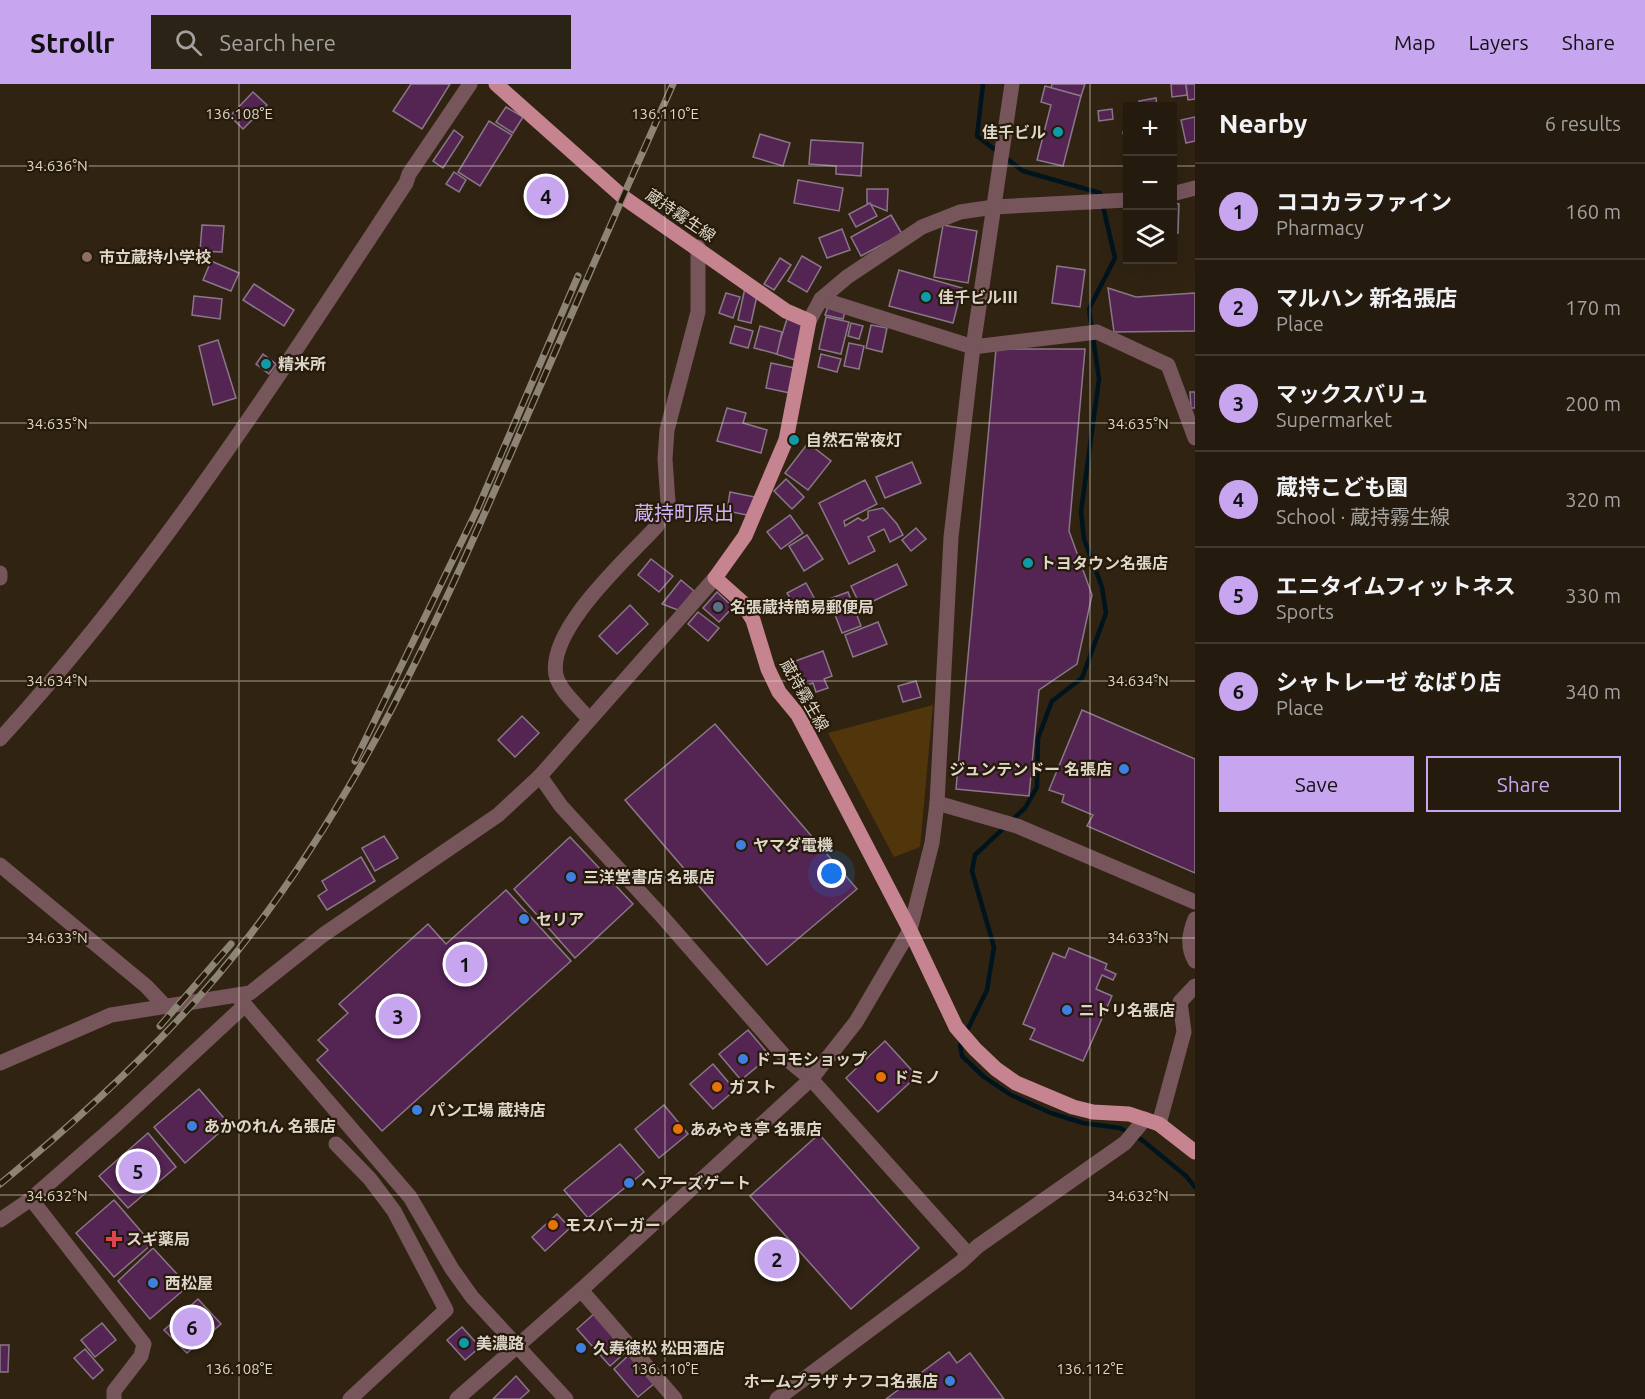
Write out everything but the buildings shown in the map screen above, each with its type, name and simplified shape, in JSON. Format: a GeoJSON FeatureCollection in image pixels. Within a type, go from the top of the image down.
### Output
{"type":"FeatureCollection","features":[{"type":"Feature","properties":{"kind":"main road","name":"蔵持霧生線"},"geometry":{"type":"LineString","coordinates":[[496,84],[623,197],[698,247],[786,311],[809,321]]}},
{"type":"Feature","properties":{"kind":"main road"},"geometry":{"type":"LineString","coordinates":[[715,578],[745,536],[786,440],[809,321]]}},
{"type":"Feature","properties":{"kind":"main road","name":"蔵持霧生線"},"geometry":{"type":"LineString","coordinates":[[715,578],[742,602],[753,620],[768,669],[779,692],[798,715],[910,930],[956,1027],[996,1070],[1016,1083],[1073,1107],[1093,1112],[1129,1114],[1152,1122],[1195,1152]]}},
{"type":"Feature","properties":{"kind":"street"},"geometry":{"type":"LineString","coordinates":[[0,739],[60,671],[149,557],[366,248],[406,183],[409,174],[470,84]]}},
{"type":"Feature","properties":{"kind":"street"},"geometry":{"type":"LineString","coordinates":[[458,1399],[581,1290],[811,1079],[856,1022],[910,930],[932,843],[937,803],[951,537],[973,347],[1012,84]]}},
{"type":"Feature","properties":{"kind":"street"},"geometry":{"type":"LineString","coordinates":[[1177,193],[1195,188]]}},
{"type":"Feature","properties":{"kind":"street"},"geometry":{"type":"LineString","coordinates":[[809,321],[820,299],[847,277],[922,227],[960,212],[994,207],[1123,200]]}},
{"type":"Feature","properties":{"kind":"street"},"geometry":{"type":"LineString","coordinates":[[589,719],[557,678],[556,665],[573,618],[657,526],[667,509],[665,438],[698,312],[698,247]]}},
{"type":"Feature","properties":{"kind":"street"},"geometry":{"type":"LineString","coordinates":[[820,299],[973,347],[1098,332],[1168,365],[1195,438]]}},
{"type":"Feature","properties":{"kind":"street"},"geometry":{"type":"LineString","coordinates":[[0,1220],[31,1199],[118,1123],[250,993],[323,935],[498,816],[540,776],[589,719],[652,653],[715,578]]}},
{"type":"Feature","properties":{"kind":"street"},"geometry":{"type":"LineString","coordinates":[[540,776],[561,806],[788,1060],[811,1079],[968,1254]]}},
{"type":"Feature","properties":{"kind":"street"},"geometry":{"type":"LineString","coordinates":[[937,803],[1017,826],[1195,902]]}},
{"type":"Feature","properties":{"kind":"street"},"geometry":{"type":"LineString","coordinates":[[0,865],[146,986],[164,1005]]}},
{"type":"Feature","properties":{"kind":"street"},"geometry":{"type":"LineString","coordinates":[[1195,920],[1189,938],[1195,961]]}},
{"type":"Feature","properties":{"kind":"street"},"geometry":{"type":"LineString","coordinates":[[777,1399],[961,1262],[968,1254],[1152,1122],[1184,1032],[1180,1002],[1195,986]]}},
{"type":"Feature","properties":{"kind":"street"},"geometry":{"type":"LineString","coordinates":[[0,1063],[111,1015],[164,1005],[241,1001]]}},
{"type":"Feature","properties":{"kind":"street"},"geometry":{"type":"LineString","coordinates":[[241,1001],[410,1197],[459,1279],[516,1347],[566,1399]]}},
{"type":"Feature","properties":{"kind":"street"},"geometry":{"type":"LineString","coordinates":[[336,1144],[370,1179],[394,1211],[446,1310],[350,1399]]}},
{"type":"Feature","properties":{"kind":"street"},"geometry":{"type":"LineString","coordinates":[[31,1199],[144,1344],[141,1356],[114,1391],[114,1399]]}},
{"type":"Feature","properties":{"kind":"street"},"geometry":{"type":"LineString","coordinates":[[581,1290],[675,1399]]}},
{"type":"Feature","properties":{"kind":"shaded area"},"geometry":{"type":"Polygon","coordinates":[[[933,705],[920,847],[894,857],[828,733],[933,705]]]}},
{"type":"Feature","properties":{"kind":"waterway"},"geometry":{"type":"LineString","coordinates":[[983,84],[977,136],[1023,171],[1100,193],[1115,258],[1089,309],[1099,379],[1081,512],[1084,539],[1102,587],[1106,613],[1082,678],[1052,701],[1038,738],[1037,787],[1025,808],[975,855],[972,871],[994,947],[987,990],[960,1045],[962,1056],[984,1077],[1011,1095],[1051,1113],[1083,1123],[1120,1128],[1142,1140],[1186,1176],[1195,1187]]}},
{"type":"Feature","properties":{"kind":"railway"},"geometry":{"type":"LineString","coordinates":[[0,1184],[114,1085],[193,1004],[267,912],[312,847],[353,779],[427,639],[673,84]]}},
{"type":"Feature","properties":{"kind":"railway"},"geometry":{"type":"LineString","coordinates":[[355,761],[477,510],[578,276]]}},
{"type":"Feature","properties":{"kind":"railway"},"geometry":{"type":"LineString","coordinates":[[160,1026],[231,944]]}},
{"type":"Feature","properties":{"kind":"place","name":"佳千ビル"},"geometry":{"type":"Point","coordinates":[1058,132]}},
{"type":"Feature","properties":{"kind":"place","name":"蔵持こども園"},"geometry":{"type":"Point","coordinates":[546,196]}},
{"type":"Feature","properties":{"kind":"place","name":"市立蔵持小学校"},"geometry":{"type":"Point","coordinates":[87,257]}},
{"type":"Feature","properties":{"kind":"place","name":"佳千ビルⅢ"},"geometry":{"type":"Point","coordinates":[926,297]}},
{"type":"Feature","properties":{"kind":"place","name":"精米所"},"geometry":{"type":"Point","coordinates":[266,364]}},
{"type":"Feature","properties":{"kind":"place","name":"自然石常夜灯"},"geometry":{"type":"Point","coordinates":[794,440]}},
{"type":"Feature","properties":{"kind":"place","name":"トヨタウン名張店"},"geometry":{"type":"Point","coordinates":[1028,563]}},
{"type":"Feature","properties":{"kind":"place","name":"名張蔵持簡易郵便局"},"geometry":{"type":"Point","coordinates":[718,607]}},
{"type":"Feature","properties":{"kind":"place","name":"ジュンテンドー 名張店"},"geometry":{"type":"Point","coordinates":[1124,769]}},
{"type":"Feature","properties":{"kind":"place","name":"ヤマダ電機"},"geometry":{"type":"Point","coordinates":[741,845]}},
{"type":"Feature","properties":{"kind":"place","name":"三洋堂書店 名張店"},"geometry":{"type":"Point","coordinates":[571,877]}},
{"type":"Feature","properties":{"kind":"place","name":"セリア"},"geometry":{"type":"Point","coordinates":[524,919]}},
{"type":"Feature","properties":{"kind":"place","name":"ココカラファイン"},"geometry":{"type":"Point","coordinates":[465,964]}},
{"type":"Feature","properties":{"kind":"place","name":"ニトリ名張店"},"geometry":{"type":"Point","coordinates":[1067,1010]}},
{"type":"Feature","properties":{"kind":"place","name":"マックスバリュ"},"geometry":{"type":"Point","coordinates":[398,1016]}},
{"type":"Feature","properties":{"kind":"place","name":"ドコモショップ"},"geometry":{"type":"Point","coordinates":[743,1059]}},
{"type":"Feature","properties":{"kind":"place","name":"ドミノ"},"geometry":{"type":"Point","coordinates":[881,1077]}},
{"type":"Feature","properties":{"kind":"place","name":"ガスト"},"geometry":{"type":"Point","coordinates":[717,1087]}},
{"type":"Feature","properties":{"kind":"place","name":"パン工場 蔵持店"},"geometry":{"type":"Point","coordinates":[417,1110]}},
{"type":"Feature","properties":{"kind":"place","name":"あかのれん 名張店"},"geometry":{"type":"Point","coordinates":[192,1126]}},
{"type":"Feature","properties":{"kind":"place","name":"あみやき亭 名張店"},"geometry":{"type":"Point","coordinates":[678,1129]}},
{"type":"Feature","properties":{"kind":"place","name":"エニタイムフィットネス"},"geometry":{"type":"Point","coordinates":[138,1171]}},
{"type":"Feature","properties":{"kind":"place","name":"ヘアーズゲート"},"geometry":{"type":"Point","coordinates":[629,1183]}},
{"type":"Feature","properties":{"kind":"place","name":"モスバーガー"},"geometry":{"type":"Point","coordinates":[553,1225]}},
{"type":"Feature","properties":{"kind":"place","name":"スギ薬局"},"geometry":{"type":"Point","coordinates":[114,1239]}},
{"type":"Feature","properties":{"kind":"place","name":"マルハン 新名張店"},"geometry":{"type":"Point","coordinates":[777,1259]}},
{"type":"Feature","properties":{"kind":"place","name":"西松屋"},"geometry":{"type":"Point","coordinates":[153,1283]}},
{"type":"Feature","properties":{"kind":"place","name":"シャトレーゼ なばり店"},"geometry":{"type":"Point","coordinates":[192,1327]}},
{"type":"Feature","properties":{"kind":"place","name":"美濃路"},"geometry":{"type":"Point","coordinates":[464,1343]}},
{"type":"Feature","properties":{"kind":"place","name":"久寿徳松 松田酒店"},"geometry":{"type":"Point","coordinates":[581,1348]}},
{"type":"Feature","properties":{"kind":"place","name":"ホームプラザ ナフコ名張店"},"geometry":{"type":"Point","coordinates":[950,1381]}},
{"type":"Feature","properties":{"kind":"district","name":"蔵持町原出"},"geometry":{"type":"Point","coordinates":[684,513]}}]}
